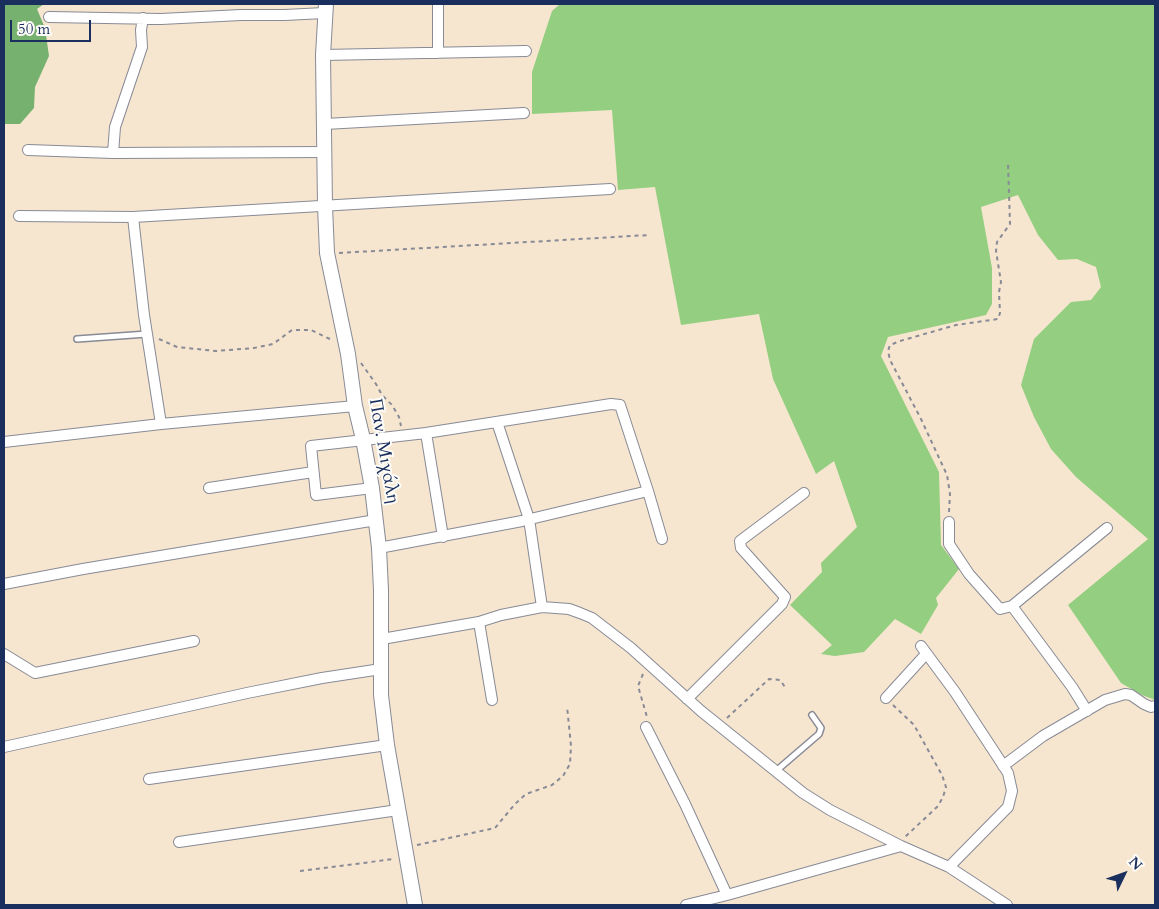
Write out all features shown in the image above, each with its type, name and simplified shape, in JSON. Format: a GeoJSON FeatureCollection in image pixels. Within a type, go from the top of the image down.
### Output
{"type":"FeatureCollection","features":[{"type":"Feature","properties":{"kind":"street"},"geometry":{"type":"LineString","coordinates":[[438,4],[438,53]]}},
{"type":"Feature","properties":{"kind":"street"},"geometry":{"type":"LineString","coordinates":[[49,17],[284,16],[325,8]]}},
{"type":"Feature","properties":{"kind":"street","name":"Παν. Μιχάλη"},"geometry":{"type":"LineString","coordinates":[[325,8],[323,55],[327,253],[348,354],[355,406],[372,488],[379,548],[382,639],[381,695],[387,745],[415,905]]}},
{"type":"Feature","properties":{"kind":"street"},"geometry":{"type":"LineString","coordinates":[[113,153],[115,128],[142,47],[141,30],[143,18]]}},
{"type":"Feature","properties":{"kind":"street"},"geometry":{"type":"LineString","coordinates":[[323,55],[526,51]]}},
{"type":"Feature","properties":{"kind":"street"},"geometry":{"type":"LineString","coordinates":[[325,124],[524,113]]}},
{"type":"Feature","properties":{"kind":"street"},"geometry":{"type":"LineString","coordinates":[[28,150],[113,153],[325,152]]}},
{"type":"Feature","properties":{"kind":"street"},"geometry":{"type":"LineString","coordinates":[[20,216],[134,217],[610,189]]}},
{"type":"Feature","properties":{"kind":"street"},"geometry":{"type":"LineString","coordinates":[[134,217],[144,316],[161,424]]}},
{"type":"Feature","properties":{"kind":"street"},"geometry":{"type":"LineString","coordinates":[[372,488],[316,495],[311,446],[426,433],[611,404],[620,405],[662,539]]}},
{"type":"Feature","properties":{"kind":"street"},"geometry":{"type":"LineString","coordinates":[[4,442],[161,424],[355,406]]}},
{"type":"Feature","properties":{"kind":"street"},"geometry":{"type":"LineString","coordinates":[[497,422],[529,519],[542,608]]}},
{"type":"Feature","properties":{"kind":"street"},"geometry":{"type":"LineString","coordinates":[[426,433],[443,537]]}},
{"type":"Feature","properties":{"kind":"street"},"geometry":{"type":"LineString","coordinates":[[208,488],[313,472]]}},
{"type":"Feature","properties":{"kind":"street"},"geometry":{"type":"LineString","coordinates":[[379,548],[443,537],[648,492]]}},
{"type":"Feature","properties":{"kind":"street"},"geometry":{"type":"LineString","coordinates":[[687,699],[782,604],[786,597],[741,548],[740,540],[804,493]]}},
{"type":"Feature","properties":{"kind":"street"},"geometry":{"type":"LineString","coordinates":[[4,584],[83,568],[376,520]]}},
{"type":"Feature","properties":{"kind":"street"},"geometry":{"type":"LineString","coordinates":[[949,522],[949,544],[969,574],[1000,609],[1012,606],[1107,528]]}},
{"type":"Feature","properties":{"kind":"street"},"geometry":{"type":"LineString","coordinates":[[1012,606],[1072,687],[1087,711]]}},
{"type":"Feature","properties":{"kind":"street"},"geometry":{"type":"LineString","coordinates":[[382,639],[479,622],[509,613],[542,608],[569,609],[592,618],[631,648],[718,726],[803,793],[830,810],[899,845],[949,867],[1007,905]]}},
{"type":"Feature","properties":{"kind":"street"},"geometry":{"type":"LineString","coordinates":[[479,622],[492,700]]}},
{"type":"Feature","properties":{"kind":"street"},"geometry":{"type":"LineString","coordinates":[[4,654],[35,673],[194,641]]}},
{"type":"Feature","properties":{"kind":"street"},"geometry":{"type":"LineString","coordinates":[[886,698],[924,650],[955,692],[1008,773],[1012,791],[1008,807],[949,867]]}},
{"type":"Feature","properties":{"kind":"street"},"geometry":{"type":"LineString","coordinates":[[4,747],[247,693],[322,678],[382,669]]}},
{"type":"Feature","properties":{"kind":"street"},"geometry":{"type":"LineString","coordinates":[[1003,766],[1043,736],[1105,700],[1124,694],[1131,695],[1144,704],[1152,707],[1155,706]]}},
{"type":"Feature","properties":{"kind":"street"},"geometry":{"type":"LineString","coordinates":[[646,728],[727,895]]}},
{"type":"Feature","properties":{"kind":"street"},"geometry":{"type":"LineString","coordinates":[[149,779],[387,745]]}},
{"type":"Feature","properties":{"kind":"street"},"geometry":{"type":"LineString","coordinates":[[179,842],[398,810]]}},
{"type":"Feature","properties":{"kind":"street"},"geometry":{"type":"LineString","coordinates":[[686,905],[899,845]]}},
{"type":"Feature","properties":{"kind":"lane"},"geometry":{"type":"LineString","coordinates":[[77,339],[148,334]]}},
{"type":"Feature","properties":{"kind":"lane"},"geometry":{"type":"LineString","coordinates":[[776,771],[819,734],[821,728],[812,715]]}},
{"type":"Feature","properties":{"kind":"path"},"geometry":{"type":"LineString","coordinates":[[949,522],[950,494],[947,475],[921,419],[890,360],[888,351],[890,345],[900,341],[956,325],[998,319],[1000,313],[999,292],[1001,282],[996,251],[997,242],[1010,224],[1008,163]]}},
{"type":"Feature","properties":{"kind":"path"},"geometry":{"type":"LineString","coordinates":[[327,253],[649,235]]}},
{"type":"Feature","properties":{"kind":"path"},"geometry":{"type":"LineString","coordinates":[[148,334],[177,347],[216,351],[254,348],[273,344],[292,330],[311,330],[334,342],[363,365],[399,417],[403,435]]}},
{"type":"Feature","properties":{"kind":"path"},"geometry":{"type":"LineString","coordinates":[[646,728],[648,719],[638,686],[641,677],[647,670],[653,667]]}},
{"type":"Feature","properties":{"kind":"path"},"geometry":{"type":"LineString","coordinates":[[718,726],[769,679],[780,680],[785,686]]}},
{"type":"Feature","properties":{"kind":"path"},"geometry":{"type":"LineString","coordinates":[[886,698],[914,725],[942,775],[946,787],[944,797],[938,806],[899,845]]}},
{"type":"Feature","properties":{"kind":"path"},"geometry":{"type":"LineString","coordinates":[[300,871],[405,853],[495,828],[526,794],[552,785],[563,776],[570,764],[571,746],[567,706]]}},
{"type":"Feature","properties":{"kind":"green space"},"geometry":{"type":"Polygon","coordinates":[[[4,4],[44,4],[37,9],[45,28],[49,56],[35,87],[34,108],[20,124],[4,124],[4,4]]]}},
{"type":"Feature","properties":{"kind":"green space"},"geometry":{"type":"Polygon","coordinates":[[[560,4],[1155,4],[1155,700],[1121,683],[1068,605],[1148,539],[1076,477],[1051,449],[1034,417],[1021,385],[1034,339],[1071,302],[1091,300],[1101,287],[1096,267],[1077,259],[1058,260],[1038,235],[1018,195],[981,207],[992,268],[992,304],[986,315],[888,337],[881,356],[939,472],[941,545],[959,569],[936,598],[938,605],[921,634],[895,619],[864,652],[835,656],[821,654],[832,645],[790,605],[822,572],[821,563],[857,527],[834,461],[816,474],[773,379],[759,314],[681,325],[655,187],[618,190],[612,110],[532,114],[532,72],[552,11],[560,4]]]}}]}
